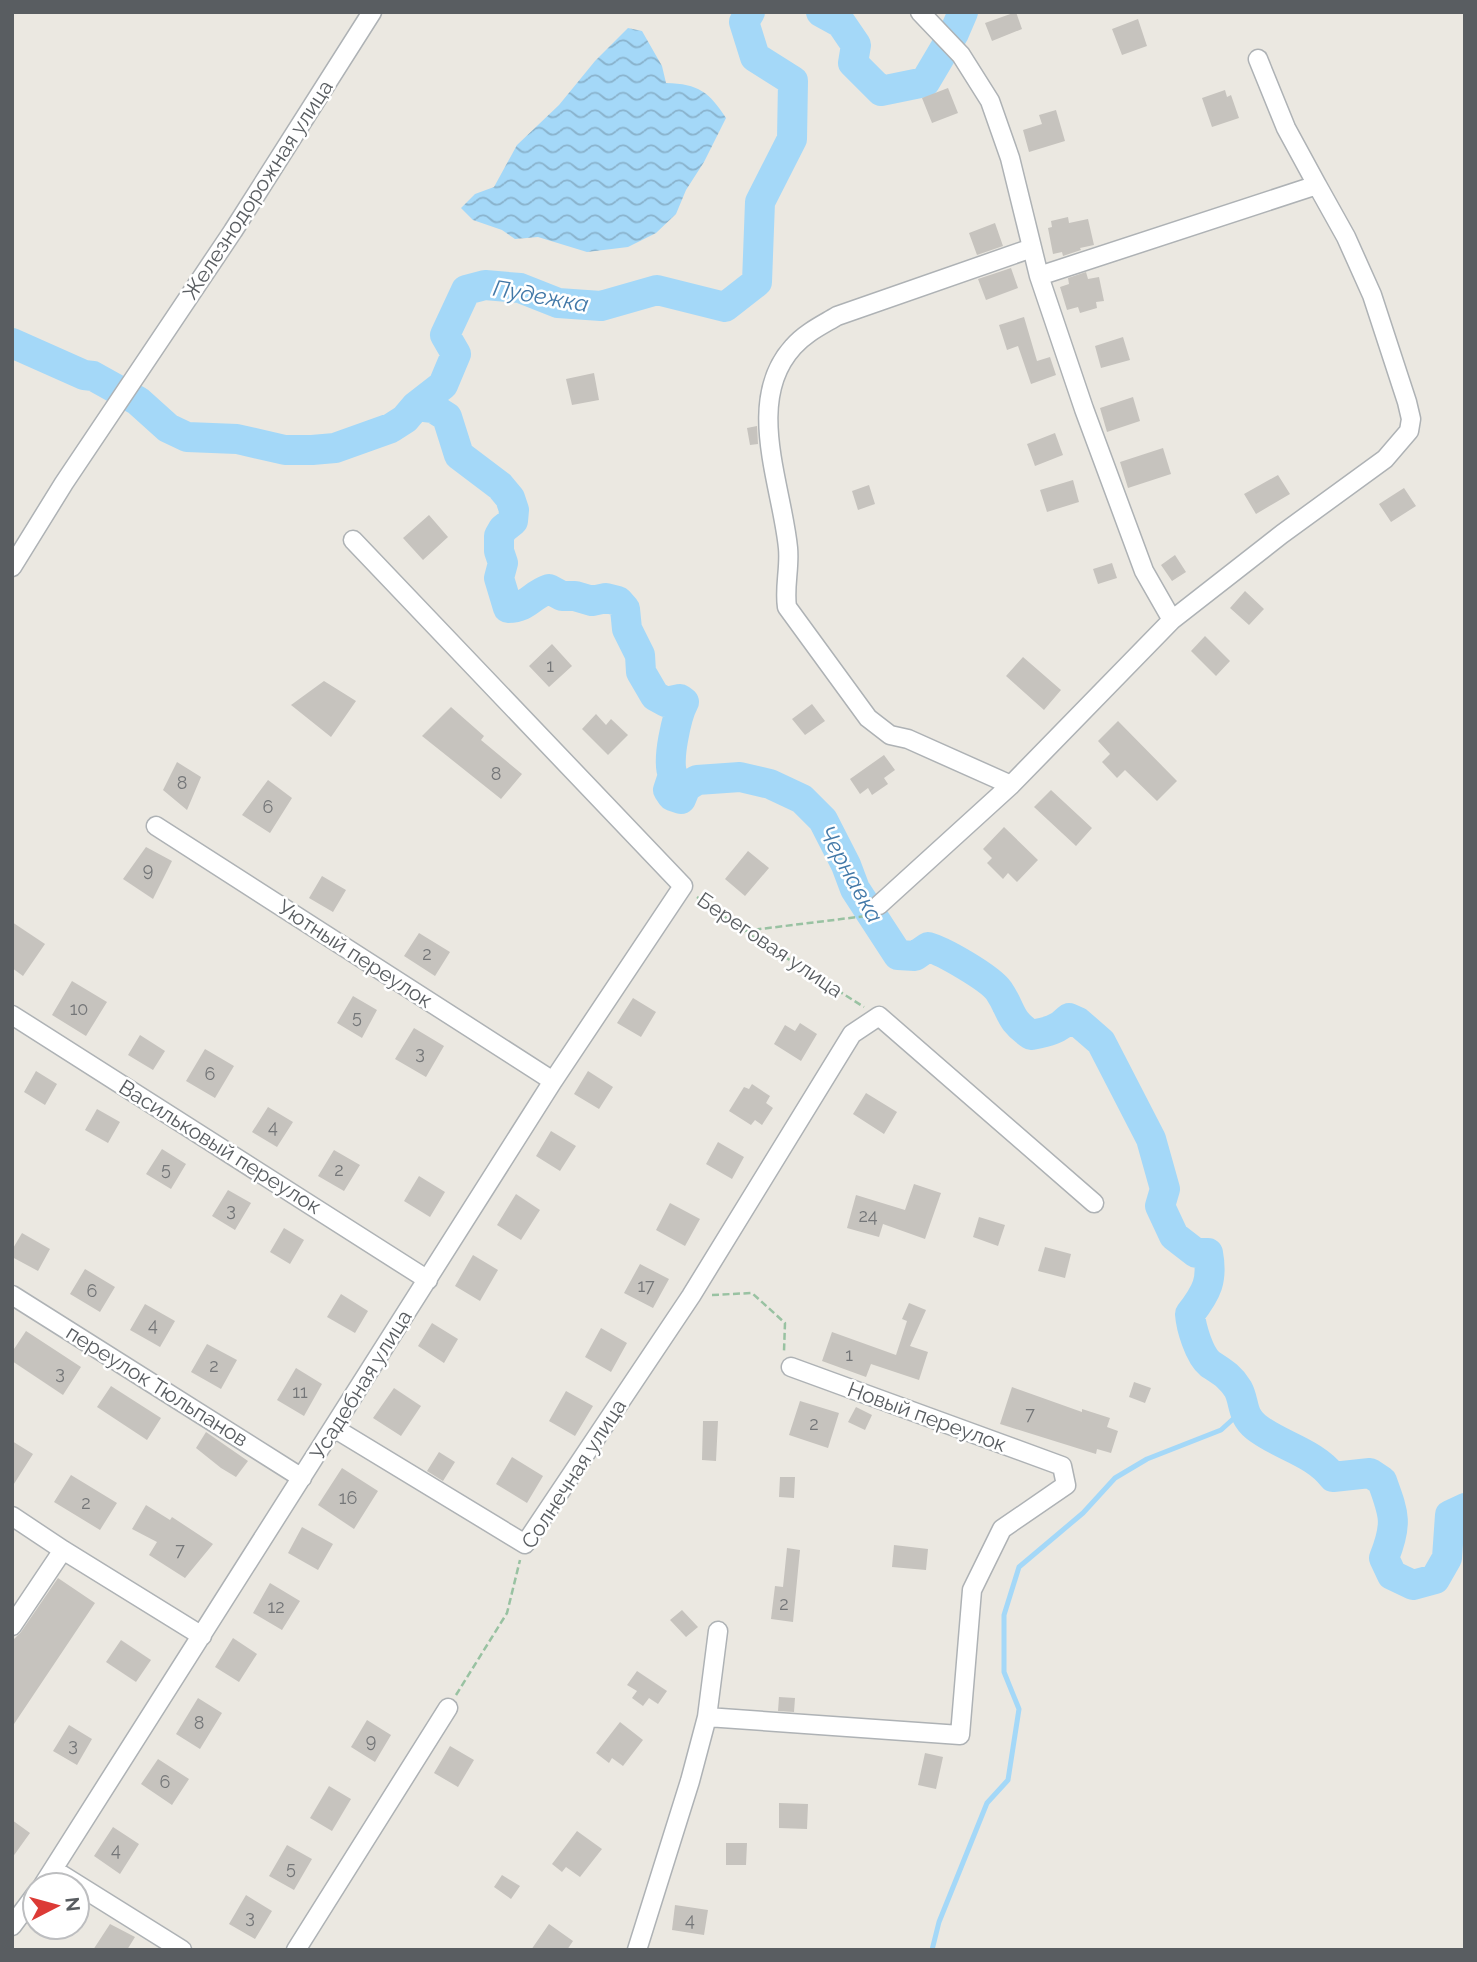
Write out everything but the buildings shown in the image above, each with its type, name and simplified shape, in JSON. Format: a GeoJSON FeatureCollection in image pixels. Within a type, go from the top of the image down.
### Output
{"type":"FeatureCollection","features":[{"type":"Feature","properties":{"kind":"street","name":"Железнодорожная улица"},"geometry":{"type":"LineString","coordinates":[[12,567],[233,231],[372,12]]}},
{"type":"Feature","properties":{"kind":"street"},"geometry":{"type":"LineString","coordinates":[[920,12],[961,55],[990,101],[1010,158],[1039,276],[1124,521],[1144,571],[1172,621]]}},
{"type":"Feature","properties":{"kind":"street"},"geometry":{"type":"LineString","coordinates":[[879,905],[1011,785],[1172,621],[1282,534],[1385,459],[1409,432],[1411,419],[1407,402],[1372,295],[1346,237],[1286,128],[1258,59]]}},
{"type":"Feature","properties":{"kind":"street"},"geometry":{"type":"LineString","coordinates":[[1039,276],[1317,185]]}},
{"type":"Feature","properties":{"kind":"street"},"geometry":{"type":"LineString","coordinates":[[1011,785],[908,739],[890,735],[867,718],[787,607],[785,590],[788,548],[769,433],[768,407],[773,382],[782,361],[794,345],[837,316],[1032,248]]}},
{"type":"Feature","properties":{"kind":"street","name":"Береговая улица"},"geometry":{"type":"LineString","coordinates":[[353,540],[683,886]]}},
{"type":"Feature","properties":{"kind":"street","name":"Уютный переулок"},"geometry":{"type":"LineString","coordinates":[[156,826],[553,1081]]}},
{"type":"Feature","properties":{"kind":"street","name":"Усадебная улица"},"geometry":{"type":"LineString","coordinates":[[54,1870],[553,1081],[683,886]]}},
{"type":"Feature","properties":{"kind":"street","name":"Васильковый переулок"},"geometry":{"type":"LineString","coordinates":[[12,1015],[428,1280]]}},
{"type":"Feature","properties":{"kind":"street"},"geometry":{"type":"LineString","coordinates":[[879,1016],[1094,1203]]}},
{"type":"Feature","properties":{"kind":"street","name":"Солнечная улица"},"geometry":{"type":"LineString","coordinates":[[525,1544],[691,1296],[852,1034],[879,1016]]}},
{"type":"Feature","properties":{"kind":"street","name":"переулок Тюльпанов"},"geometry":{"type":"LineString","coordinates":[[12,1295],[302,1478]]}},
{"type":"Feature","properties":{"kind":"street","name":"Новый переулок"},"geometry":{"type":"LineString","coordinates":[[707,1717],[960,1735],[972,1590],[1002,1529],[1066,1485],[1062,1466],[791,1367]]}},
{"type":"Feature","properties":{"kind":"street"},"geometry":{"type":"LineString","coordinates":[[334,1427],[525,1544]]}},
{"type":"Feature","properties":{"kind":"street"},"geometry":{"type":"LineString","coordinates":[[12,1516],[202,1636]]}},
{"type":"Feature","properties":{"kind":"street"},"geometry":{"type":"LineString","coordinates":[[12,1626],[63,1550]]}},
{"type":"Feature","properties":{"kind":"street"},"geometry":{"type":"LineString","coordinates":[[636,1950],[690,1781],[707,1717],[719,1631]]}},
{"type":"Feature","properties":{"kind":"street"},"geometry":{"type":"LineString","coordinates":[[296,1950],[447,1708]]}},
{"type":"Feature","properties":{"kind":"street"},"geometry":{"type":"LineString","coordinates":[[54,1870],[182,1950]]}},
{"type":"Feature","properties":{"kind":"path","name":"Береговая улица"},"geometry":{"type":"LineString","coordinates":[[683,886],[744,931],[879,1016]]}},
{"type":"Feature","properties":{"kind":"path"},"geometry":{"type":"LineString","coordinates":[[744,931],[864,918]]}},
{"type":"Feature","properties":{"kind":"path"},"geometry":{"type":"LineString","coordinates":[[691,1296],[752,1293],[785,1323],[783,1363],[791,1367]]}},
{"type":"Feature","properties":{"kind":"path","name":"Солнечная улица"},"geometry":{"type":"LineString","coordinates":[[447,1708],[507,1614],[525,1544]]}},
{"type":"Feature","properties":{"kind":"water"},"geometry":{"type":"Polygon","coordinates":[[[628,28],[642,31],[662,66],[666,83],[687,85],[702,91],[726,118],[704,162],[686,190],[676,214],[656,233],[628,247],[587,252],[538,237],[515,239],[502,230],[473,220],[461,208],[475,194],[494,187],[517,145],[559,105],[595,61],[628,28]]]}},
{"type":"Feature","properties":{"kind":"water"},"geometry":{"type":"Polygon","coordinates":[[[1000,992],[1013,998],[1019,1007],[1012,1017],[1013,1021],[1005,1024],[993,1011],[1000,992]]]}},
{"type":"Feature","properties":{"kind":"water"},"geometry":{"type":"Polygon","coordinates":[[[1125,1070],[1134,1084],[1129,1092],[1120,1094],[1116,1092],[1112,1079],[1119,1071],[1125,1070]]]}},
{"type":"Feature","properties":{"kind":"waterway","name":"Пудежка"},"geometry":{"type":"LineString","coordinates":[[12,343],[84,375],[93,376],[138,401],[168,428],[187,437],[237,439],[285,450],[312,450],[335,448],[391,428],[443,385],[456,354],[445,335],[466,290],[485,285],[520,288],[558,303],[601,306],[657,290],[725,307],[757,282],[760,202],[792,139],[793,81],[755,57],[744,22],[750,12]]}},
{"type":"Feature","properties":{"kind":"waterway","name":"Пудежка"},"geometry":{"type":"LineString","coordinates":[[821,12],[841,23],[856,45],[853,63],[881,91],[925,82],[954,33],[963,12]]}},
{"type":"Feature","properties":{"kind":"waterway","name":"Чернавка"},"geometry":{"type":"LineString","coordinates":[[416,406],[433,408],[447,417],[459,455],[500,486],[510,498],[514,510],[513,521],[499,536],[499,551],[503,563],[499,578],[508,608],[525,604],[549,589],[562,596],[575,596],[592,601],[606,598],[618,601],[625,609],[627,629],[640,655],[641,672],[655,696],[666,702],[680,699],[684,702],[672,750],[673,775],[668,790],[672,796],[681,799],[686,787],[697,780],[740,777],[770,784],[802,799],[823,820],[855,889],[898,955],[915,956],[928,947],[966,966],[999,991],[1014,1020],[1031,1035],[1052,1030],[1069,1018],[1078,1022],[1101,1042],[1151,1139],[1165,1189],[1160,1206],[1174,1236],[1196,1253],[1208,1253],[1210,1271],[1207,1285],[1190,1314],[1202,1354],[1235,1385],[1248,1418],[1265,1434],[1307,1455],[1333,1477],[1370,1473],[1382,1481],[1393,1519],[1384,1558],[1392,1575],[1413,1585],[1435,1579],[1447,1558],[1450,1515],[1465,1508]]}},
{"type":"Feature","properties":{"kind":"waterway"},"geometry":{"type":"LineString","coordinates":[[932,1950],[939,1922],[987,1803],[1008,1780],[1019,1709],[1004,1672],[1004,1615],[1019,1567],[1083,1513],[1115,1478],[1147,1459],[1221,1430],[1243,1410]]}}]}
